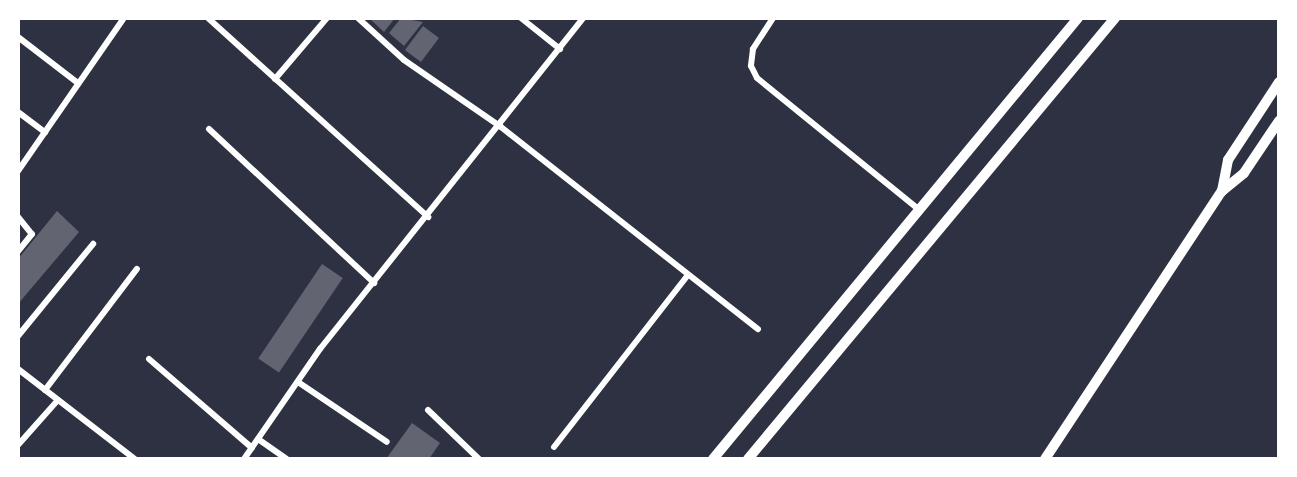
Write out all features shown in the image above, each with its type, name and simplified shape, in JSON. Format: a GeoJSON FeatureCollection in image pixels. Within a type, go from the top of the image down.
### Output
{"type":"FeatureCollection","features":[{"type":"Feature","properties":{"kind":"street"},"geometry":{"type":"LineString","coordinates":[[18,171],[124,18]]}},
{"type":"Feature","properties":{"kind":"street"},"geometry":{"type":"LineString","coordinates":[[208,18],[428,217]]}},
{"type":"Feature","properties":{"kind":"street"},"geometry":{"type":"LineString","coordinates":[[275,79],[327,18]]}},
{"type":"Feature","properties":{"kind":"street"},"geometry":{"type":"LineString","coordinates":[[358,18],[404,60],[501,127],[758,329]]}},
{"type":"Feature","properties":{"kind":"street"},"geometry":{"type":"LineString","coordinates":[[521,18],[560,48]]}},
{"type":"Feature","properties":{"kind":"street"},"geometry":{"type":"LineString","coordinates":[[244,459],[298,382],[374,283],[501,127],[583,18]]}},
{"type":"Feature","properties":{"kind":"street"},"geometry":{"type":"LineString","coordinates":[[773,18],[753,49],[750,66],[757,78],[918,208]]}},
{"type":"Feature","properties":{"kind":"street"},"geometry":{"type":"LineString","coordinates":[[713,459],[918,208],[1078,18]]}},
{"type":"Feature","properties":{"kind":"street"},"geometry":{"type":"LineString","coordinates":[[748,459],[1114,18]]}},
{"type":"Feature","properties":{"kind":"street"},"geometry":{"type":"LineString","coordinates":[[18,38],[78,83]]}},
{"type":"Feature","properties":{"kind":"street"},"geometry":{"type":"LineString","coordinates":[[1222,191],[1228,160],[1279,82]]}},
{"type":"Feature","properties":{"kind":"street"},"geometry":{"type":"LineString","coordinates":[[18,112],[45,132]]}},
{"type":"Feature","properties":{"kind":"street"},"geometry":{"type":"LineString","coordinates":[[1045,459],[1222,191],[1244,173],[1279,121]]}},
{"type":"Feature","properties":{"kind":"street"},"geometry":{"type":"LineString","coordinates":[[209,129],[374,283]]}},
{"type":"Feature","properties":{"kind":"street"},"geometry":{"type":"LineString","coordinates":[[18,217],[32,234],[18,251]]}},
{"type":"Feature","properties":{"kind":"street"},"geometry":{"type":"LineString","coordinates":[[18,336],[93,244]]}},
{"type":"Feature","properties":{"kind":"street"},"geometry":{"type":"LineString","coordinates":[[45,390],[137,269]]}},
{"type":"Feature","properties":{"kind":"street"},"geometry":{"type":"LineString","coordinates":[[554,447],[688,274]]}},
{"type":"Feature","properties":{"kind":"street"},"geometry":{"type":"LineString","coordinates":[[149,359],[252,448]]}},
{"type":"Feature","properties":{"kind":"street"},"geometry":{"type":"LineString","coordinates":[[19,372],[131,458]]}},
{"type":"Feature","properties":{"kind":"street"},"geometry":{"type":"LineString","coordinates":[[298,382],[387,442]]}},
{"type":"Feature","properties":{"kind":"street"},"geometry":{"type":"LineString","coordinates":[[18,445],[58,400]]}},
{"type":"Feature","properties":{"kind":"street"},"geometry":{"type":"LineString","coordinates":[[428,410],[479,459]]}},
{"type":"Feature","properties":{"kind":"street"},"geometry":{"type":"LineString","coordinates":[[258,440],[288,459]]}},
{"type":"Feature","properties":{"kind":"building"},"geometry":{"type":"Polygon","coordinates":[[[369,18],[395,18],[384,32],[369,18]]]}},
{"type":"Feature","properties":{"kind":"building"},"geometry":{"type":"Polygon","coordinates":[[[401,18],[423,22],[404,46],[389,33],[401,18]]]}},
{"type":"Feature","properties":{"kind":"building"},"geometry":{"type":"Polygon","coordinates":[[[423,26],[439,38],[421,62],[405,50],[423,26]]]}},
{"type":"Feature","properties":{"kind":"building"},"geometry":{"type":"Polygon","coordinates":[[[57,211],[79,232],[18,304],[18,259],[57,211]]]}},
{"type":"Feature","properties":{"kind":"building"},"geometry":{"type":"Polygon","coordinates":[[[322,264],[343,278],[279,372],[258,359],[322,264]]]}},
{"type":"Feature","properties":{"kind":"building"},"geometry":{"type":"Polygon","coordinates":[[[412,423],[440,443],[429,459],[386,459],[412,423]]]}}]}
